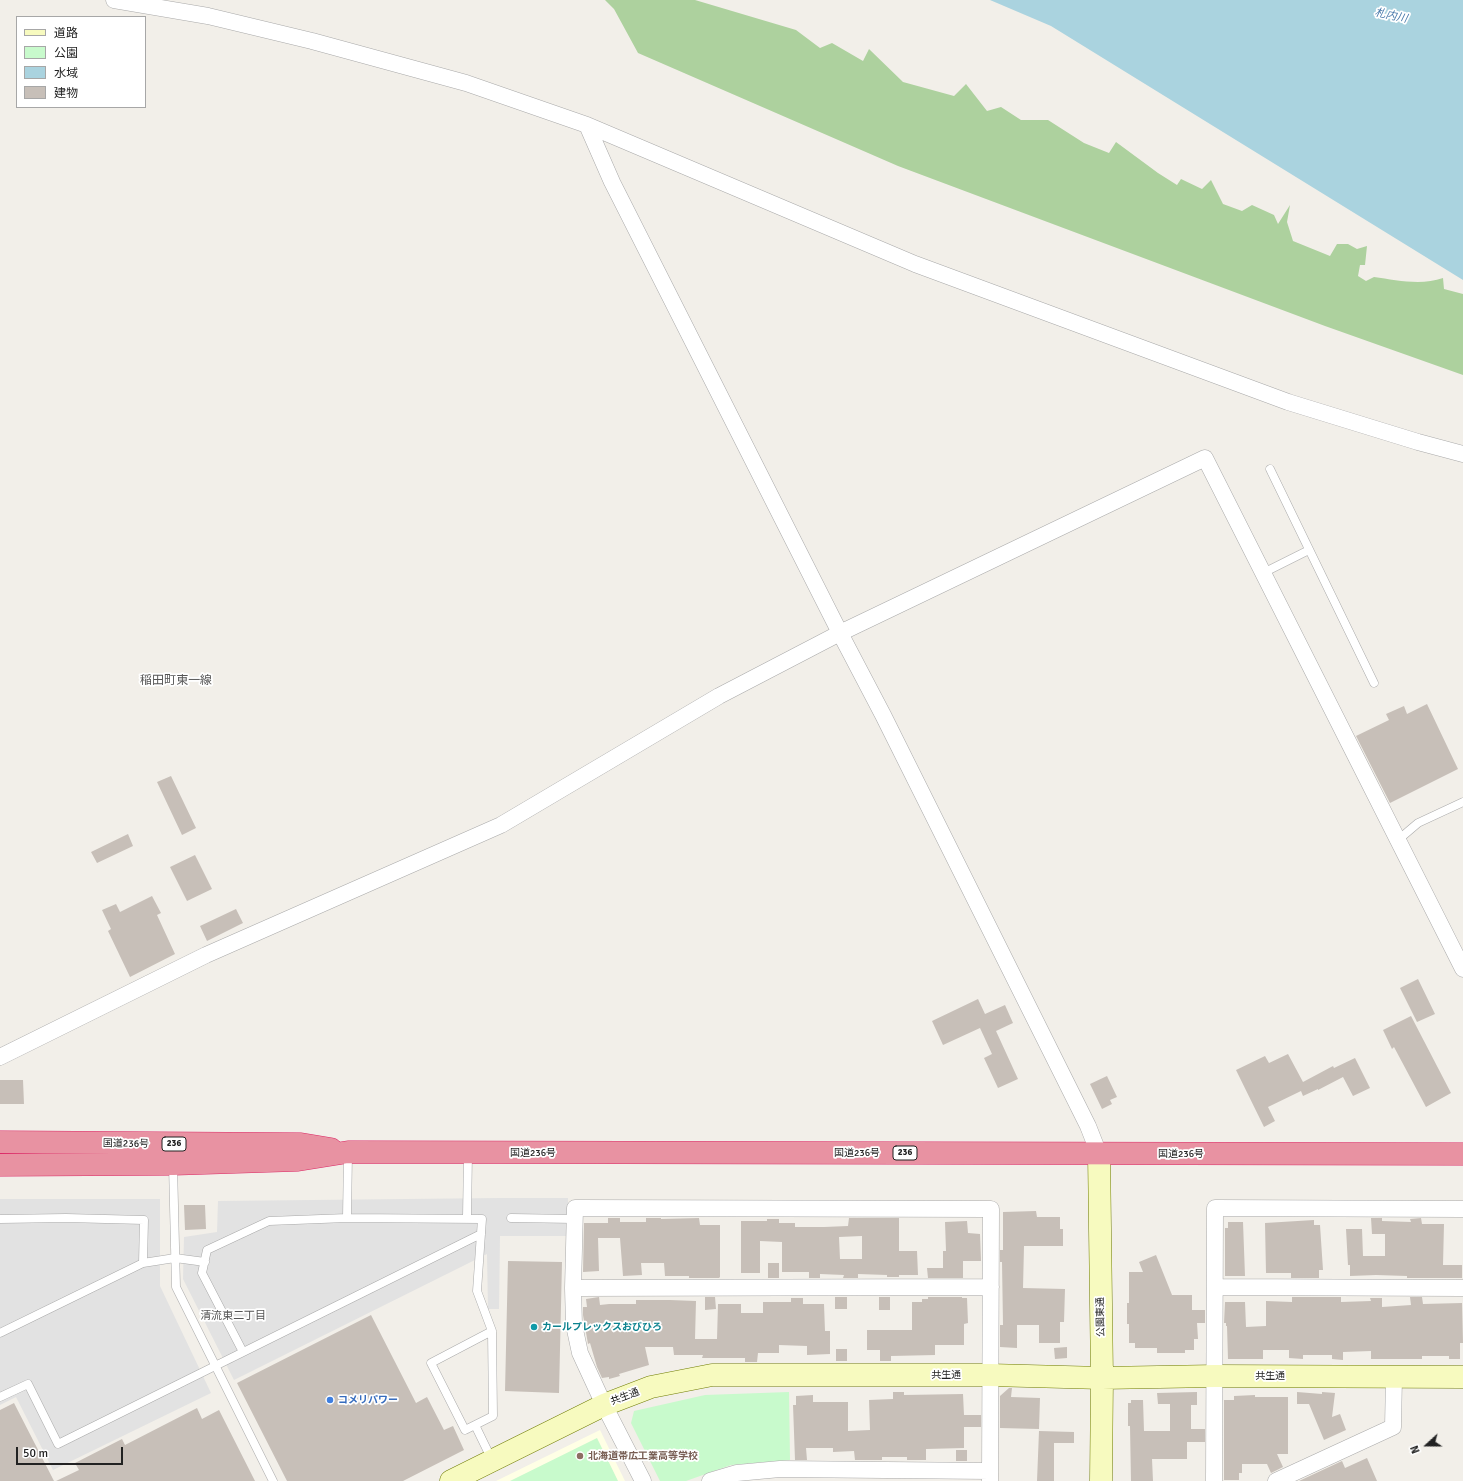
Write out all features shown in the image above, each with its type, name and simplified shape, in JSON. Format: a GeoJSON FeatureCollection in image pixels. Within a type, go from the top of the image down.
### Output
{"type":"FeatureCollection","features":[{"type":"Feature","properties":{"kind":"highway","name":"国道236号"},"geometry":{"type":"LineString","coordinates":[[0,1142],[173,1154],[298,1160],[348,1152],[1463,1154]]}},
{"type":"Feature","properties":{"kind":"highway","name":"国道236号"},"geometry":{"type":"LineString","coordinates":[[0,1165],[173,1154]]}},
{"type":"Feature","properties":{"kind":"street"},"geometry":{"type":"LineString","coordinates":[[114,0],[208,16],[312,41],[466,83],[587,125],[915,264],[1288,402],[1418,442],[1463,454]]}},
{"type":"Feature","properties":{"kind":"street"},"geometry":{"type":"LineString","coordinates":[[587,125],[612,182],[883,715],[1088,1126],[1098,1154]]}},
{"type":"Feature","properties":{"kind":"street"},"geometry":{"type":"LineString","coordinates":[[0,1057],[206,954],[501,825],[719,696],[840,633],[1205,458],[1463,969]]}},
{"type":"Feature","properties":{"kind":"street","name":"公園東通"},"geometry":{"type":"LineString","coordinates":[[1098,1154],[1102,1378],[1101,1481]]}},
{"type":"Feature","properties":{"kind":"street"},"geometry":{"type":"LineString","coordinates":[[643,1481],[604,1405],[580,1353],[574,1325],[573,1288],[575,1208],[991,1209],[990,1476],[780,1469],[737,1473],[710,1481]]}},
{"type":"Feature","properties":{"kind":"street"},"geometry":{"type":"LineString","coordinates":[[1214,1481],[1215,1208],[1463,1209]]}},
{"type":"Feature","properties":{"kind":"street"},"geometry":{"type":"LineString","coordinates":[[573,1288],[991,1287]]}},
{"type":"Feature","properties":{"kind":"street"},"geometry":{"type":"LineString","coordinates":[[1215,1287],[1463,1288]]}},
{"type":"Feature","properties":{"kind":"street","name":"共生通"},"geometry":{"type":"LineString","coordinates":[[451,1481],[604,1405],[651,1387],[712,1375],[990,1375],[1102,1378],[1215,1376],[1463,1377]]}},
{"type":"Feature","properties":{"kind":"street"},"geometry":{"type":"LineString","coordinates":[[1276,1481],[1393,1427],[1394,1377]]}},
{"type":"Feature","properties":{"kind":"lane"},"geometry":{"type":"LineString","coordinates":[[1270,469],[1374,683]]}},
{"type":"Feature","properties":{"kind":"lane"},"geometry":{"type":"LineString","coordinates":[[1263,573],[1309,550]]}},
{"type":"Feature","properties":{"kind":"lane"},"geometry":{"type":"LineString","coordinates":[[1398,840],[1418,823],[1463,802]]}},
{"type":"Feature","properties":{"kind":"lane"},"geometry":{"type":"LineString","coordinates":[[347,1218],[348,1152]]}},
{"type":"Feature","properties":{"kind":"lane"},"geometry":{"type":"LineString","coordinates":[[467,1218],[468,1152]]}},
{"type":"Feature","properties":{"kind":"lane"},"geometry":{"type":"LineString","coordinates":[[173,1154],[176,1287],[273,1481]]}},
{"type":"Feature","properties":{"kind":"lane"},"geometry":{"type":"LineString","coordinates":[[0,1219],[66,1218],[144,1220],[143,1263]]}},
{"type":"Feature","properties":{"kind":"lane"},"geometry":{"type":"LineString","coordinates":[[243,1352],[202,1273],[207,1250],[269,1221],[347,1218],[482,1219],[477,1291],[492,1331],[494,1416],[465,1430],[431,1363],[492,1331]]}},
{"type":"Feature","properties":{"kind":"lane"},"geometry":{"type":"LineString","coordinates":[[511,1218],[575,1219]]}},
{"type":"Feature","properties":{"kind":"lane"},"geometry":{"type":"LineString","coordinates":[[0,1397],[28,1384],[58,1444],[481,1234]]}},
{"type":"Feature","properties":{"kind":"lane"},"geometry":{"type":"LineString","coordinates":[[0,1333],[143,1263],[175,1258],[205,1262]]}},
{"type":"Feature","properties":{"kind":"lane"},"geometry":{"type":"LineString","coordinates":[[475,1425],[492,1461]]}},
{"type":"Feature","properties":{"kind":"shaded area"},"geometry":{"type":"Polygon","coordinates":[[[568,1198],[568,1236],[500,1236],[499,1309],[488,1309],[487,1254],[234,1380],[183,1279],[184,1237],[217,1232],[218,1201],[568,1198]]]}},
{"type":"Feature","properties":{"kind":"shaded area"},"geometry":{"type":"Polygon","coordinates":[[[0,1199],[160,1199],[160,1286],[211,1393],[53,1470],[16,1397],[0,1405],[0,1199]]]}},
{"type":"Feature","properties":{"kind":"shaded area","name":"北海道帯広工業高等学校"},"geometry":{"type":"Polygon","coordinates":[[[600,1430],[625,1481],[496,1481],[600,1430]]]}},
{"type":"Feature","properties":{"kind":"green space"},"geometry":{"type":"Polygon","coordinates":[[[605,0],[695,0],[796,30],[820,48],[832,43],[863,61],[869,49],[903,82],[954,96],[966,84],[987,111],[1001,107],[1021,120],[1048,120],[1084,143],[1109,153],[1116,142],[1177,185],[1181,179],[1202,189],[1211,180],[1223,204],[1242,211],[1252,205],[1274,215],[1278,224],[1290,205],[1287,222],[1293,241],[1330,256],[1337,244],[1348,244],[1357,249],[1367,246],[1365,265],[1360,265],[1358,276],[1366,281],[1374,277],[1417,282],[1426,282],[1443,278],[1444,289],[1463,294],[1463,375],[1325,326],[898,166],[638,53],[614,9],[605,0]]]}},
{"type":"Feature","properties":{"kind":"green space"},"geometry":{"type":"Polygon","coordinates":[[[789,1392],[790,1460],[731,1465],[686,1481],[660,1481],[631,1423],[634,1411],[705,1395],[789,1392]]]}},
{"type":"Feature","properties":{"kind":"green space","name":"北海道帯広工業高等学校"},"geometry":{"type":"Polygon","coordinates":[[[597,1438],[618,1481],[510,1481],[597,1438]]]}},
{"type":"Feature","properties":{"kind":"water","name":"札内川"},"geometry":{"type":"Polygon","coordinates":[[[990,0],[1463,0],[1463,280],[1051,26],[990,0]]]}},
{"type":"Feature","properties":{"kind":"building"},"geometry":{"type":"Polygon","coordinates":[[[1427,704],[1458,769],[1390,803],[1356,736],[1389,720],[1386,714],[1404,706],[1407,714],[1427,704]]]}},
{"type":"Feature","properties":{"kind":"building"},"geometry":{"type":"Polygon","coordinates":[[[171,776],[196,828],[182,835],[157,782],[171,776]]]}},
{"type":"Feature","properties":{"kind":"building"},"geometry":{"type":"Polygon","coordinates":[[[128,834],[133,846],[97,863],[91,852],[128,834]]]}},
{"type":"Feature","properties":{"kind":"building"},"geometry":{"type":"Polygon","coordinates":[[[195,855],[212,889],[187,901],[170,867],[195,855]]]}},
{"type":"Feature","properties":{"kind":"building"},"geometry":{"type":"Polygon","coordinates":[[[152,896],[161,913],[157,915],[175,954],[130,977],[108,931],[111,929],[102,910],[116,904],[120,912],[152,896]]]}},
{"type":"Feature","properties":{"kind":"building"},"geometry":{"type":"Polygon","coordinates":[[[236,909],[243,923],[207,941],[200,926],[236,909]]]}},
{"type":"Feature","properties":{"kind":"building"},"geometry":{"type":"Polygon","coordinates":[[[1418,979],[1435,1014],[1417,1022],[1400,988],[1418,979]]]}},
{"type":"Feature","properties":{"kind":"building"},"geometry":{"type":"Polygon","coordinates":[[[978,999],[985,1014],[1005,1005],[1013,1023],[996,1031],[1018,1079],[998,1088],[984,1058],[992,1054],[980,1028],[943,1045],[932,1021],[978,999]]]}},
{"type":"Feature","properties":{"kind":"building"},"geometry":{"type":"Polygon","coordinates":[[[1411,1016],[1451,1093],[1426,1107],[1394,1047],[1392,1049],[1383,1030],[1411,1016]]]}},
{"type":"Feature","properties":{"kind":"building"},"geometry":{"type":"Polygon","coordinates":[[[1288,1054],[1303,1082],[1333,1066],[1334,1068],[1355,1058],[1370,1088],[1353,1096],[1343,1077],[1303,1096],[1301,1091],[1268,1107],[1275,1121],[1264,1127],[1236,1070],[1265,1056],[1269,1063],[1288,1054]]]}},
{"type":"Feature","properties":{"kind":"building"},"geometry":{"type":"Polygon","coordinates":[[[1107,1076],[1117,1097],[1110,1100],[1112,1104],[1102,1109],[1090,1084],[1107,1076]]]}},
{"type":"Feature","properties":{"kind":"building"},"geometry":{"type":"Polygon","coordinates":[[[0,1080],[23,1080],[24,1104],[0,1104],[0,1080]]]}},
{"type":"Feature","properties":{"kind":"building"},"geometry":{"type":"Polygon","coordinates":[[[184,1205],[205,1205],[206,1229],[185,1230],[184,1205]]]}},
{"type":"Feature","properties":{"kind":"building"},"geometry":{"type":"Polygon","coordinates":[[[1036,1211],[1037,1217],[1060,1217],[1060,1229],[1063,1229],[1063,1246],[1024,1246],[1023,1288],[1065,1289],[1064,1322],[1060,1322],[1060,1343],[1039,1343],[1039,1325],[1017,1325],[1017,1348],[1000,1347],[1000,1325],[1003,1325],[1002,1262],[1000,1262],[1000,1250],[1003,1250],[1003,1212],[1036,1211]]]}},
{"type":"Feature","properties":{"kind":"building"},"geometry":{"type":"Polygon","coordinates":[[[608,1218],[620,1218],[620,1222],[646,1222],[646,1218],[699,1218],[700,1225],[720,1225],[720,1277],[689,1278],[689,1276],[665,1276],[664,1263],[641,1263],[642,1275],[623,1276],[620,1238],[598,1238],[599,1271],[583,1272],[584,1223],[608,1223],[608,1218]]]}},
{"type":"Feature","properties":{"kind":"building"},"geometry":{"type":"Polygon","coordinates":[[[849,1218],[899,1218],[899,1251],[917,1251],[918,1275],[899,1275],[899,1277],[887,1277],[887,1275],[858,1274],[858,1278],[843,1278],[844,1275],[820,1274],[820,1278],[809,1278],[809,1272],[782,1272],[782,1242],[760,1241],[760,1273],[741,1273],[741,1221],[767,1221],[767,1219],[779,1219],[779,1223],[795,1223],[795,1227],[848,1226],[849,1218]],[[862,1236],[839,1237],[840,1259],[862,1259],[862,1236]]]}},
{"type":"Feature","properties":{"kind":"building"},"geometry":{"type":"Polygon","coordinates":[[[1371,1218],[1382,1218],[1382,1221],[1411,1222],[1410,1219],[1421,1218],[1422,1224],[1444,1224],[1443,1265],[1462,1265],[1462,1278],[1407,1278],[1407,1276],[1376,1275],[1350,1276],[1346,1229],[1362,1229],[1363,1256],[1385,1256],[1385,1234],[1372,1234],[1371,1218]]]}},
{"type":"Feature","properties":{"kind":"building"},"geometry":{"type":"Polygon","coordinates":[[[1314,1220],[1314,1225],[1320,1225],[1323,1270],[1319,1270],[1319,1278],[1291,1278],[1291,1273],[1266,1273],[1265,1223],[1314,1220]]]}},
{"type":"Feature","properties":{"kind":"building"},"geometry":{"type":"Polygon","coordinates":[[[967,1221],[968,1233],[980,1234],[981,1261],[963,1261],[963,1278],[928,1278],[927,1268],[943,1268],[943,1251],[946,1251],[945,1222],[967,1221]]]}},
{"type":"Feature","properties":{"kind":"building"},"geometry":{"type":"Polygon","coordinates":[[[1228,1222],[1243,1222],[1245,1276],[1225,1276],[1225,1228],[1228,1228],[1228,1222]]]}},
{"type":"Feature","properties":{"kind":"building"},"geometry":{"type":"Polygon","coordinates":[[[1156,1255],[1172,1295],[1192,1295],[1192,1310],[1205,1310],[1205,1323],[1197,1323],[1198,1339],[1194,1339],[1194,1350],[1185,1350],[1185,1353],[1157,1353],[1157,1348],[1135,1348],[1135,1343],[1129,1343],[1127,1303],[1129,1303],[1129,1272],[1143,1272],[1139,1262],[1156,1255]]]}},
{"type":"Feature","properties":{"kind":"building","name":"カールプレックスおびひろ"},"geometry":{"type":"Polygon","coordinates":[[[508,1261],[562,1262],[559,1393],[505,1391],[508,1261]]]}},
{"type":"Feature","properties":{"kind":"building"},"geometry":{"type":"Polygon","coordinates":[[[768,1263],[779,1263],[779,1278],[768,1278],[768,1263]]]}},
{"type":"Feature","properties":{"kind":"building"},"geometry":{"type":"Polygon","coordinates":[[[599,1297],[600,1305],[636,1304],[636,1300],[696,1301],[695,1339],[717,1339],[718,1304],[741,1304],[741,1313],[763,1313],[763,1302],[791,1302],[791,1298],[803,1298],[803,1304],[824,1304],[825,1331],[830,1331],[830,1354],[807,1355],[807,1346],[779,1345],[779,1353],[758,1353],[757,1362],[745,1362],[745,1358],[702,1358],[703,1355],[674,1355],[673,1347],[645,1347],[649,1365],[619,1374],[620,1376],[609,1379],[609,1377],[602,1378],[590,1343],[588,1344],[583,1315],[583,1307],[587,1307],[586,1299],[599,1297]]]}},
{"type":"Feature","properties":{"kind":"building"},"geometry":{"type":"Polygon","coordinates":[[[705,1297],[715,1297],[716,1309],[705,1310],[705,1297]]]}},
{"type":"Feature","properties":{"kind":"building"},"geometry":{"type":"Polygon","coordinates":[[[835,1297],[847,1297],[847,1309],[835,1309],[835,1297]]]}},
{"type":"Feature","properties":{"kind":"building"},"geometry":{"type":"Polygon","coordinates":[[[879,1297],[890,1297],[890,1310],[879,1310],[879,1297]]]}},
{"type":"Feature","properties":{"kind":"building"},"geometry":{"type":"Polygon","coordinates":[[[928,1297],[967,1298],[968,1323],[964,1324],[964,1345],[935,1345],[935,1355],[891,1356],[891,1361],[880,1361],[880,1350],[867,1350],[867,1330],[912,1330],[912,1302],[922,1302],[922,1299],[928,1299],[928,1297]]]}},
{"type":"Feature","properties":{"kind":"building"},"geometry":{"type":"Polygon","coordinates":[[[1292,1297],[1341,1297],[1341,1302],[1371,1301],[1370,1298],[1382,1298],[1382,1307],[1411,1305],[1410,1297],[1422,1297],[1423,1304],[1462,1303],[1463,1343],[1460,1343],[1460,1359],[1449,1359],[1449,1356],[1422,1356],[1422,1359],[1371,1359],[1371,1351],[1343,1352],[1343,1360],[1332,1359],[1332,1355],[1303,1355],[1303,1359],[1289,1358],[1289,1350],[1263,1350],[1263,1359],[1228,1359],[1227,1326],[1226,1323],[1224,1323],[1225,1302],[1245,1302],[1246,1327],[1266,1326],[1266,1301],[1292,1302],[1292,1297]]]}},
{"type":"Feature","properties":{"kind":"building","name":"コメリパワー"},"geometry":{"type":"Polygon","coordinates":[[[371,1315],[416,1403],[427,1397],[444,1430],[453,1426],[464,1450],[403,1481],[287,1481],[237,1383],[371,1315]]]}},
{"type":"Feature","properties":{"kind":"building"},"geometry":{"type":"Polygon","coordinates":[[[1067,1347],[1067,1358],[1055,1359],[1054,1348],[1067,1347]]]}},
{"type":"Feature","properties":{"kind":"building"},"geometry":{"type":"Polygon","coordinates":[[[836,1349],[847,1349],[847,1361],[836,1361],[836,1349]]]}},
{"type":"Feature","properties":{"kind":"building"},"geometry":{"type":"Polygon","coordinates":[[[1009,1388],[1012,1388],[1011,1397],[1040,1398],[1039,1429],[1000,1428],[1000,1396],[1009,1388]]]}},
{"type":"Feature","properties":{"kind":"building"},"geometry":{"type":"Polygon","coordinates":[[[893,1392],[904,1392],[904,1395],[963,1394],[964,1415],[981,1415],[981,1427],[964,1427],[964,1448],[926,1449],[926,1460],[907,1460],[907,1457],[882,1457],[882,1460],[855,1460],[854,1451],[833,1452],[833,1448],[806,1448],[807,1460],[795,1460],[793,1405],[796,1405],[796,1396],[813,1395],[813,1402],[848,1402],[848,1431],[870,1430],[869,1400],[893,1399],[893,1392]]]}},
{"type":"Feature","properties":{"kind":"building"},"geometry":{"type":"Polygon","coordinates":[[[1197,1392],[1197,1405],[1191,1405],[1191,1429],[1205,1429],[1205,1442],[1187,1442],[1187,1459],[1152,1459],[1153,1481],[1131,1481],[1128,1403],[1131,1403],[1131,1400],[1143,1400],[1144,1431],[1170,1431],[1170,1404],[1158,1404],[1157,1393],[1197,1392]]]}},
{"type":"Feature","properties":{"kind":"building"},"geometry":{"type":"Polygon","coordinates":[[[1297,1392],[1322,1394],[1322,1392],[1335,1393],[1332,1417],[1340,1414],[1346,1430],[1324,1440],[1309,1404],[1297,1404],[1297,1392]]]}},
{"type":"Feature","properties":{"kind":"building"},"geometry":{"type":"Polygon","coordinates":[[[1255,1395],[1255,1397],[1288,1397],[1288,1454],[1277,1454],[1283,1467],[1271,1473],[1267,1464],[1242,1464],[1242,1473],[1239,1473],[1239,1480],[1224,1480],[1224,1400],[1234,1400],[1234,1396],[1255,1395]]]}},
{"type":"Feature","properties":{"kind":"building"},"geometry":{"type":"Polygon","coordinates":[[[14,1403],[54,1481],[0,1481],[0,1410],[14,1403]]]}},
{"type":"Feature","properties":{"kind":"building"},"geometry":{"type":"Polygon","coordinates":[[[197,1408],[202,1419],[219,1410],[255,1481],[56,1481],[79,1470],[75,1463],[122,1439],[125,1445],[197,1408]]]}},
{"type":"Feature","properties":{"kind":"building"},"geometry":{"type":"Polygon","coordinates":[[[1039,1431],[1074,1432],[1074,1443],[1054,1443],[1054,1481],[1037,1481],[1039,1431]]]}},
{"type":"Feature","properties":{"kind":"building"},"geometry":{"type":"Polygon","coordinates":[[[956,1450],[967,1450],[967,1461],[956,1461],[956,1450]]]}},
{"type":"Feature","properties":{"kind":"building"},"geometry":{"type":"Polygon","coordinates":[[[1367,1458],[1377,1481],[1299,1481],[1342,1461],[1345,1468],[1367,1458]]]}},
{"type":"Feature","properties":{"kind":"place","name":"カールプレックスおびひろ"},"geometry":{"type":"Point","coordinates":[534,1327]}},
{"type":"Feature","properties":{"kind":"place","name":"コメリパワー"},"geometry":{"type":"Point","coordinates":[330,1400]}},
{"type":"Feature","properties":{"kind":"place","name":"北海道帯広工業高等学校"},"geometry":{"type":"Point","coordinates":[580,1456]}},
{"type":"Feature","properties":{"kind":"district","name":"稲田町東一線"},"geometry":{"type":"Point","coordinates":[176,681]}},
{"type":"Feature","properties":{"kind":"district","name":"清流東二丁目"},"geometry":{"type":"Point","coordinates":[233,1316]}}]}
